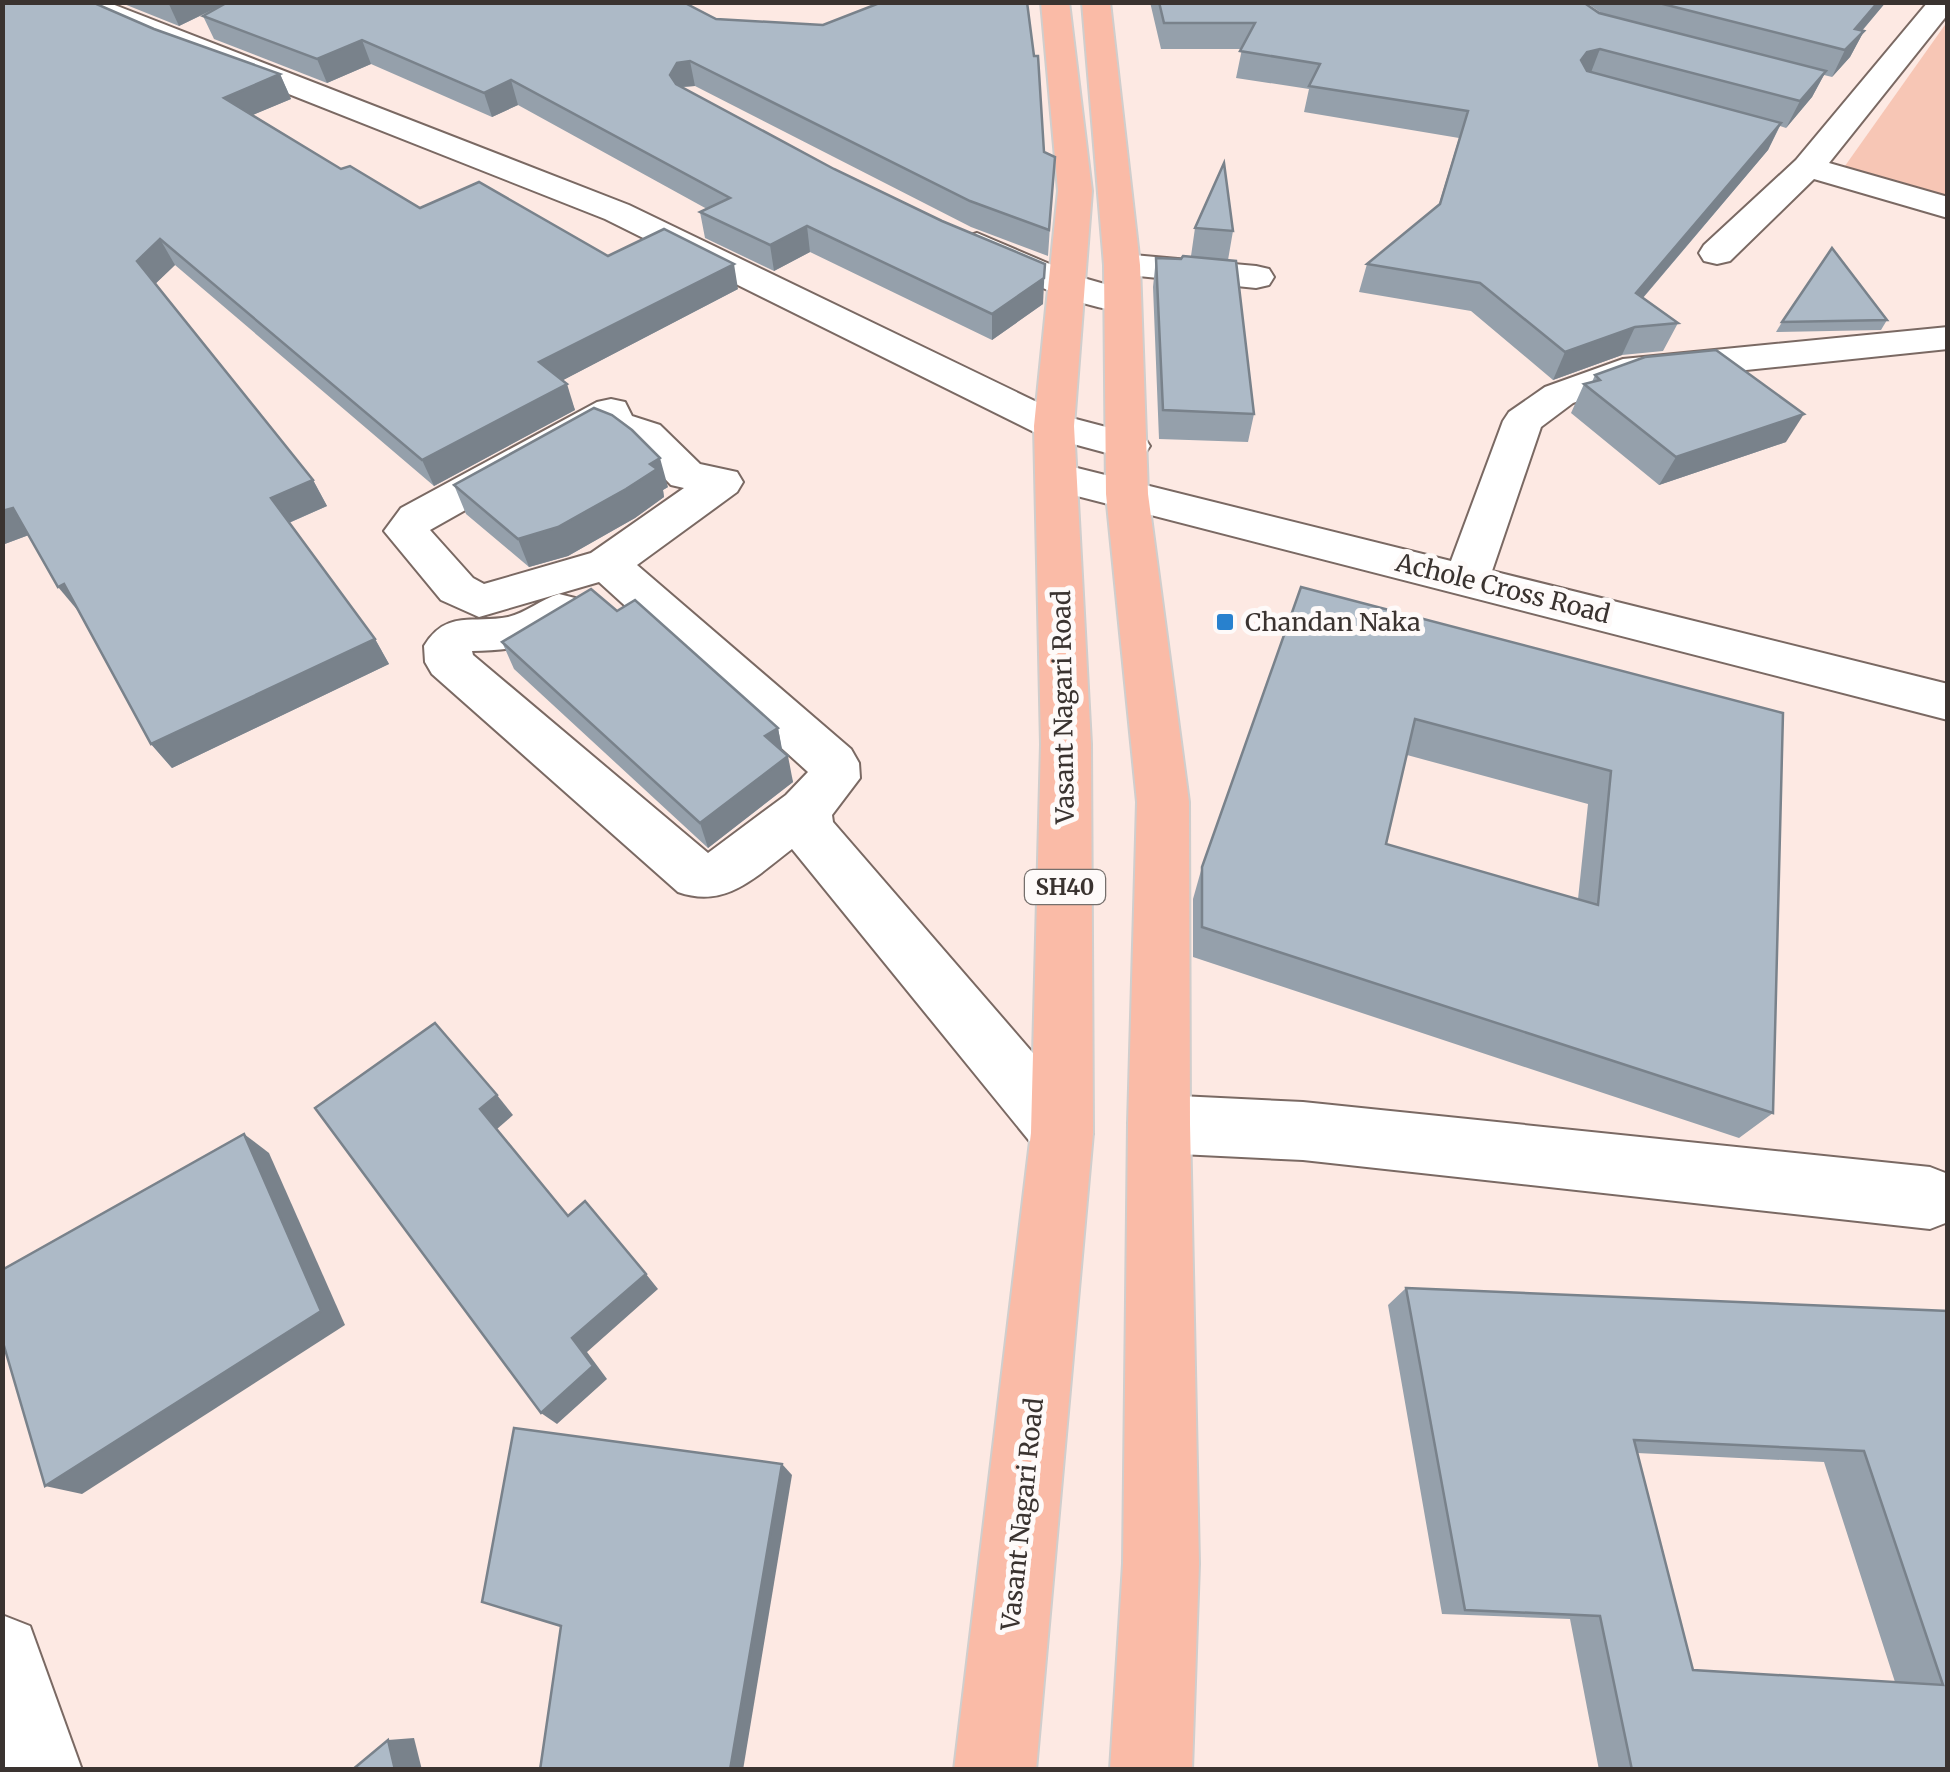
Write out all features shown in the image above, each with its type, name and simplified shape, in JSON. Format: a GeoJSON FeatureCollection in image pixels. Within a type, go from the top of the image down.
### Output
{"type":"FeatureCollection","features":[{"type":"Feature","properties":{"kind":"main road","name":"Vasant Nagari Road"},"geometry":{"type":"LineString","coordinates":[[994,1770],[1062,1133],[1066,744],[1056,451],[1076,191],[1055,2]]}},
{"type":"Feature","properties":{"kind":"main road"},"geometry":{"type":"LineString","coordinates":[[1096,2],[1122,283],[1128,470],[1163,802],[1159,1124],[1161,1564],[1151,1770]]}},
{"type":"Feature","properties":{"kind":"street","name":"Achole Cross Road"},"geometry":{"type":"LineString","coordinates":[[80,2],[617,212],[1056,451],[1128,470],[1467,578],[1948,702]]}},
{"type":"Feature","properties":{"kind":"street"},"geometry":{"type":"LineString","coordinates":[[1717,253],[1866,98],[1943,2]]}},
{"type":"Feature","properties":{"kind":"street"},"geometry":{"type":"LineString","coordinates":[[176,42],[210,26]]}},
{"type":"Feature","properties":{"kind":"street"},"geometry":{"type":"LineString","coordinates":[[1833,90],[1866,98]]}},
{"type":"Feature","properties":{"kind":"street"},"geometry":{"type":"LineString","coordinates":[[1809,154],[1948,208]]}},
{"type":"Feature","properties":{"kind":"street"},"geometry":{"type":"LineString","coordinates":[[944,229],[1067,284],[1256,277]]}},
{"type":"Feature","properties":{"kind":"street"},"geometry":{"type":"LineString","coordinates":[[1467,578],[1522,421],[1560,395],[1623,371],[1948,338]]}},
{"type":"Feature","properties":{"kind":"street"},"geometry":{"type":"LineString","coordinates":[[610,411],[614,423],[646,434],[686,475],[722,482],[607,564],[479,601],[458,589],[406,531],[416,518],[610,411]]}},
{"type":"Feature","properties":{"kind":"street"},"geometry":{"type":"LineString","coordinates":[[559,610],[518,633],[460,635],[448,646],[449,662],[697,876],[718,875],[805,810],[834,778],[833,763],[607,564]]}},
{"type":"Feature","properties":{"kind":"street"},"geometry":{"type":"LineString","coordinates":[[805,810],[806,829],[1062,1133]]}},
{"type":"Feature","properties":{"kind":"street"},"geometry":{"type":"LineString","coordinates":[[1159,1124],[1303,1131],[1930,1198]]}},
{"type":"Feature","properties":{"kind":"street"},"geometry":{"type":"LineString","coordinates":[[2,1654],[41,1770]]}},
{"type":"Feature","properties":{"kind":"shaded area"},"geometry":{"type":"Polygon","coordinates":[[[1947,22],[1947,204],[1840,173],[1947,22]]]}},
{"type":"Feature","properties":{"kind":"building"},"geometry":{"type":"Polygon","coordinates":[[[2,2],[92,2],[154,29],[280,74],[224,98],[341,169],[350,166],[420,208],[479,182],[608,256],[664,229],[734,264],[539,362],[567,384],[422,460],[160,239],[137,261],[313,480],[271,498],[375,639],[151,744],[64,584],[58,587],[13,508],[2,511],[2,2]]]}},
{"type":"Feature","properties":{"kind":"building"},"geometry":{"type":"Polygon","coordinates":[[[228,2],[683,2],[716,19],[823,25],[882,2],[1027,2],[1034,56],[1038,56],[1044,152],[1055,157],[1049,230],[970,201],[690,61],[677,63],[670,75],[676,84],[834,169],[942,221],[1045,264],[1044,278],[992,314],[807,226],[770,245],[700,212],[730,198],[511,80],[484,93],[362,40],[317,59],[203,16],[228,2]]]}},
{"type":"Feature","properties":{"kind":"building"},"geometry":{"type":"Polygon","coordinates":[[[1159,2],[1583,2],[1599,13],[1826,71],[1800,101],[1600,49],[1587,52],[1581,60],[1587,71],[1781,123],[1636,293],[1678,323],[1635,327],[1565,352],[1480,283],[1367,264],[1440,204],[1468,111],[1309,86],[1320,64],[1240,51],[1255,23],[1164,23],[1159,2]]]}},
{"type":"Feature","properties":{"kind":"building"},"geometry":{"type":"Polygon","coordinates":[[[1655,2],[1878,2],[1855,29],[1864,31],[1845,50],[1655,2]]]}},
{"type":"Feature","properties":{"kind":"building"},"geometry":{"type":"Polygon","coordinates":[[[1224,163],[1233,231],[1195,228],[1224,163]]]}},
{"type":"Feature","properties":{"kind":"building"},"geometry":{"type":"Polygon","coordinates":[[[1832,248],[1887,320],[1782,322],[1832,248]]]}},
{"type":"Feature","properties":{"kind":"building"},"geometry":{"type":"Polygon","coordinates":[[[1183,256],[1236,261],[1254,414],[1163,410],[1156,258],[1183,256]]]}},
{"type":"Feature","properties":{"kind":"building"},"geometry":{"type":"Polygon","coordinates":[[[1716,350],[1804,414],[1676,457],[1584,384],[1600,380],[1595,375],[1645,357],[1716,350]]]}},
{"type":"Feature","properties":{"kind":"building"},"geometry":{"type":"Polygon","coordinates":[[[594,408],[632,430],[660,458],[650,464],[657,469],[558,527],[518,539],[454,485],[594,408]]]}},
{"type":"Feature","properties":{"kind":"building"},"geometry":{"type":"Polygon","coordinates":[[[1301,587],[1783,713],[1773,1113],[1202,927],[1202,867],[1301,587]],[[1415,719],[1386,844],[1598,905],[1611,771],[1415,719]]]}},
{"type":"Feature","properties":{"kind":"building"},"geometry":{"type":"Polygon","coordinates":[[[591,589],[617,611],[635,600],[778,728],[765,736],[788,756],[700,823],[502,642],[591,589]]]}},
{"type":"Feature","properties":{"kind":"building"},"geometry":{"type":"Polygon","coordinates":[[[435,1023],[497,1095],[480,1109],[568,1216],[585,1201],[646,1274],[572,1338],[593,1366],[541,1413],[315,1108],[435,1023]]]}},
{"type":"Feature","properties":{"kind":"building"},"geometry":{"type":"Polygon","coordinates":[[[244,1134],[321,1311],[45,1486],[2,1339],[2,1270],[244,1134]]]}},
{"type":"Feature","properties":{"kind":"building"},"geometry":{"type":"Polygon","coordinates":[[[1406,1288],[1948,1311],[1948,1770],[1632,1770],[1600,1616],[1465,1610],[1406,1288]],[[1634,1440],[1693,1670],[1943,1685],[1864,1451],[1634,1440]]]}},
{"type":"Feature","properties":{"kind":"building"},"geometry":{"type":"Polygon","coordinates":[[[514,1428],[782,1464],[730,1770],[540,1770],[561,1626],[482,1602],[514,1428]]]}},
{"type":"Feature","properties":{"kind":"building"},"geometry":{"type":"Polygon","coordinates":[[[388,1740],[395,1770],[352,1770],[388,1740]]]}},
{"type":"Feature","properties":{"kind":"place","name":"Chandan Naka"},"geometry":{"type":"Point","coordinates":[1225,622]}}]}
